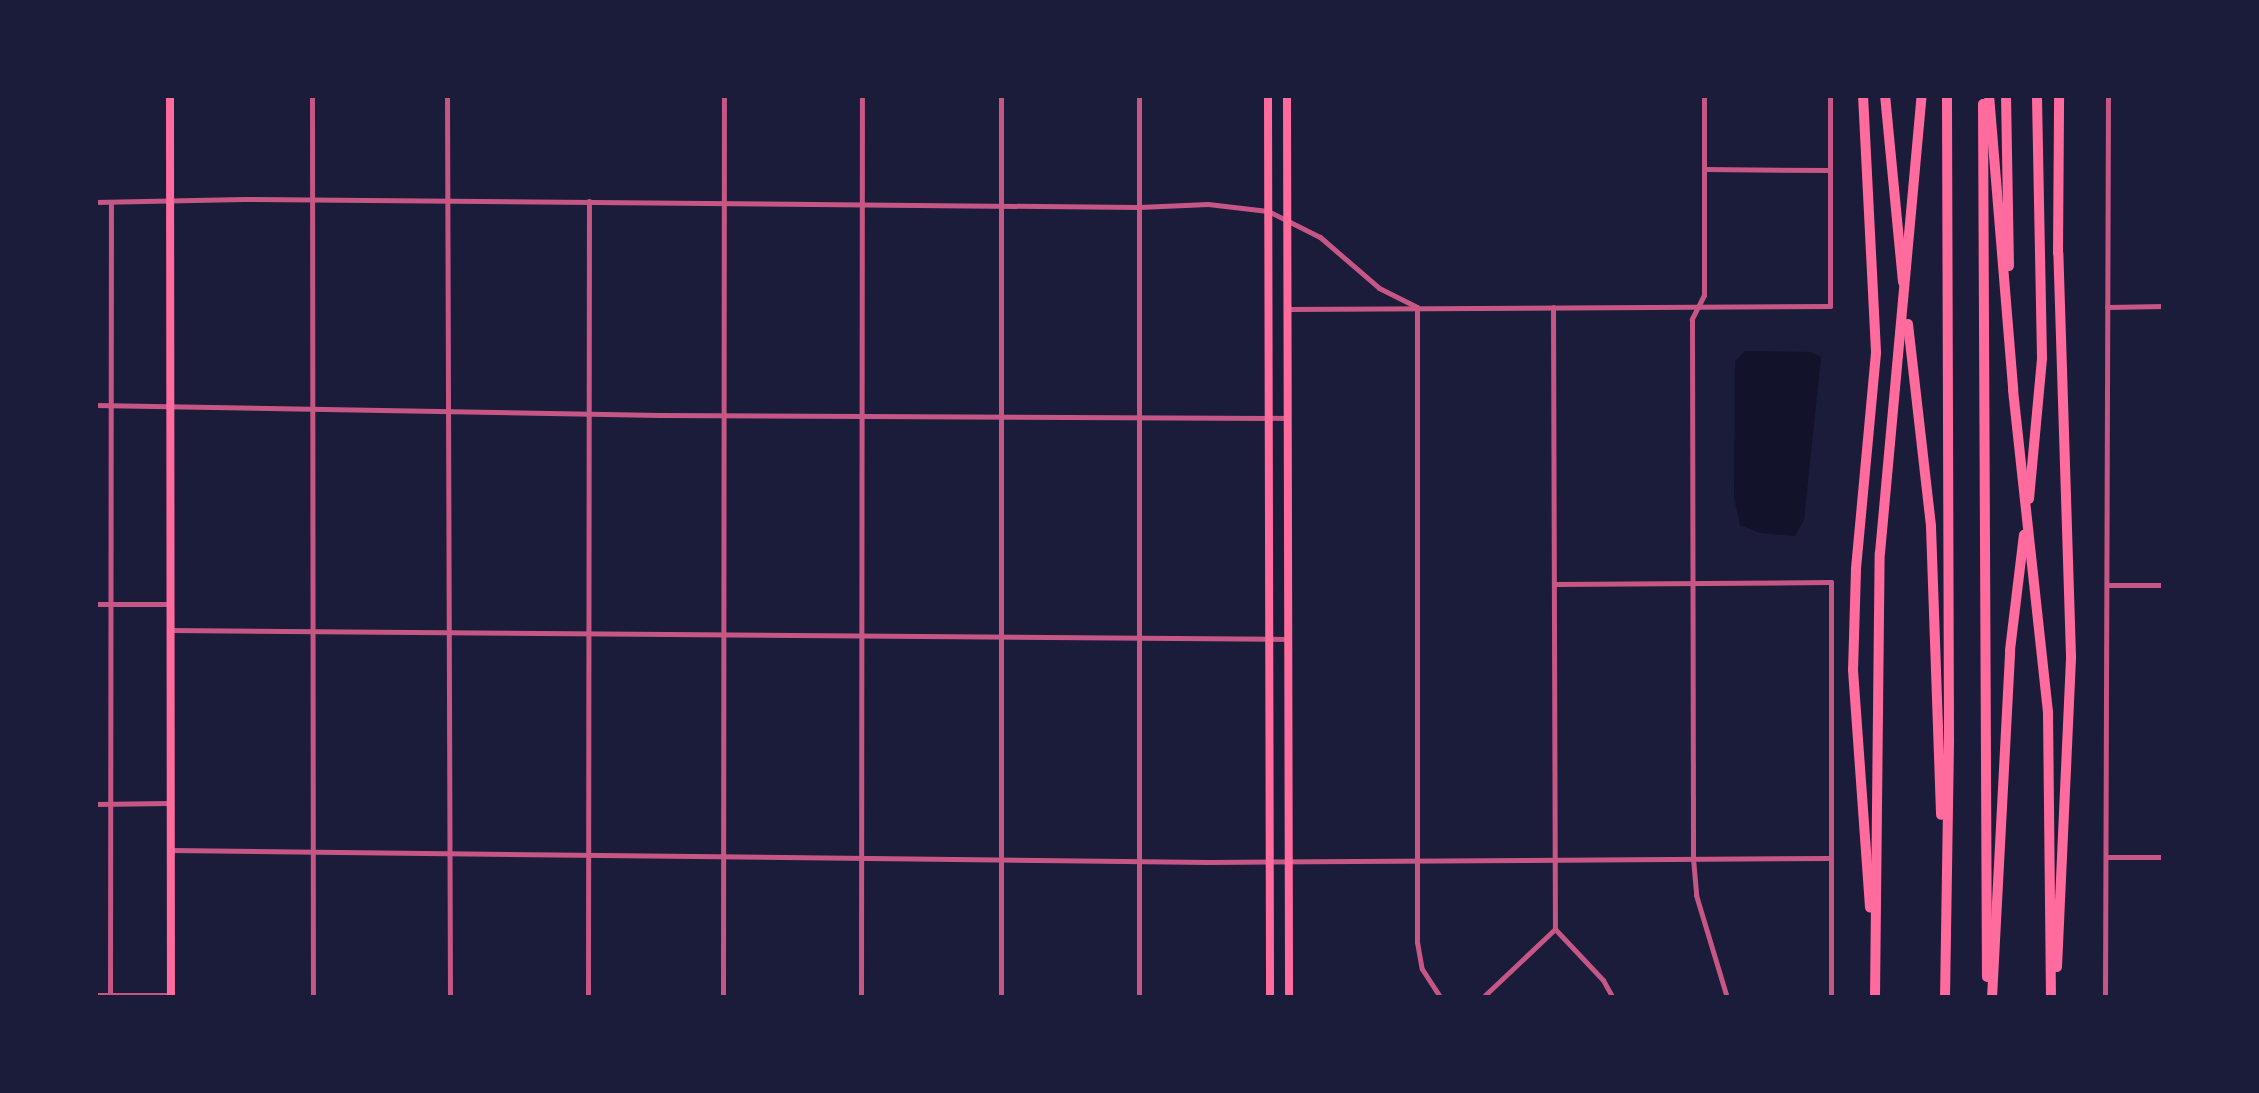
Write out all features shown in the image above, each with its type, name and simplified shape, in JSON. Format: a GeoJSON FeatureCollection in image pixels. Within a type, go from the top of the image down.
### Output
{"type":"FeatureCollection","features":[{"type":"Feature","properties":{"kind":"highway"},"geometry":{"type":"LineString","coordinates":[[1864,95],[1876,353],[1856,584],[1853,699],[1875,964]]}},
{"type":"Feature","properties":{"kind":"highway"},"geometry":{"type":"LineString","coordinates":[[1886,95],[1931,527],[1945,911]]}},
{"type":"Feature","properties":{"kind":"highway"},"geometry":{"type":"LineString","coordinates":[[1875,998],[1880,552],[1922,95]]}},
{"type":"Feature","properties":{"kind":"highway"},"geometry":{"type":"LineString","coordinates":[[1945,998],[1950,738],[1947,95]]}},
{"type":"Feature","properties":{"kind":"highway"},"geometry":{"type":"LineString","coordinates":[[1986,95],[2049,732],[2053,998]]}},
{"type":"Feature","properties":{"kind":"highway"},"geometry":{"type":"LineString","coordinates":[[1986,95],[1989,998]]}},
{"type":"Feature","properties":{"kind":"highway"},"geometry":{"type":"LineString","coordinates":[[2006,95],[2012,372]]}},
{"type":"Feature","properties":{"kind":"highway"},"geometry":{"type":"LineString","coordinates":[[1989,998],[2010,650],[2040,397],[2037,95]]}},
{"type":"Feature","properties":{"kind":"highway"},"geometry":{"type":"LineString","coordinates":[[2053,998],[2071,656],[2058,253],[2059,95]]}},
{"type":"Feature","properties":{"kind":"main road"},"geometry":{"type":"LineString","coordinates":[[170,95],[171,997]]}},
{"type":"Feature","properties":{"kind":"main road"},"geometry":{"type":"LineString","coordinates":[[1268,95],[1270,998]]}},
{"type":"Feature","properties":{"kind":"main road"},"geometry":{"type":"LineString","coordinates":[[1287,95],[1289,998]]}},
{"type":"Feature","properties":{"kind":"street"},"geometry":{"type":"LineString","coordinates":[[312,95],[312,998]]}},
{"type":"Feature","properties":{"kind":"street"},"geometry":{"type":"LineString","coordinates":[[447,95],[450,998]]}},
{"type":"Feature","properties":{"kind":"street"},"geometry":{"type":"LineString","coordinates":[[723,998],[724,95]]}},
{"type":"Feature","properties":{"kind":"street"},"geometry":{"type":"LineString","coordinates":[[861,998],[862,95]]}},
{"type":"Feature","properties":{"kind":"street"},"geometry":{"type":"LineString","coordinates":[[1001,95],[1001,998]]}},
{"type":"Feature","properties":{"kind":"street"},"geometry":{"type":"LineString","coordinates":[[1138,95],[1139,998]]}},
{"type":"Feature","properties":{"kind":"street"},"geometry":{"type":"LineString","coordinates":[[1704,95],[1704,295],[1692,319],[1693,858],[1696,895],[1727,998]]}},
{"type":"Feature","properties":{"kind":"street"},"geometry":{"type":"LineString","coordinates":[[1287,309],[1830,306],[1830,95]]}},
{"type":"Feature","properties":{"kind":"street"},"geometry":{"type":"LineString","coordinates":[[2105,998],[2108,95]]}},
{"type":"Feature","properties":{"kind":"street"},"geometry":{"type":"LineString","coordinates":[[1704,170],[1830,170]]}},
{"type":"Feature","properties":{"kind":"street"},"geometry":{"type":"LineString","coordinates":[[95,202],[724,200],[1139,208],[1208,204],[1268,210],[1329,243],[1379,288],[1417,307]]}},
{"type":"Feature","properties":{"kind":"street"},"geometry":{"type":"LineString","coordinates":[[588,998],[589,201]]}},
{"type":"Feature","properties":{"kind":"street"},"geometry":{"type":"LineString","coordinates":[[110,202],[110,996]]}},
{"type":"Feature","properties":{"kind":"street"},"geometry":{"type":"LineString","coordinates":[[2107,306],[2164,306]]}},
{"type":"Feature","properties":{"kind":"street"},"geometry":{"type":"LineString","coordinates":[[1417,307],[1418,957],[1441,998]]}},
{"type":"Feature","properties":{"kind":"street"},"geometry":{"type":"LineString","coordinates":[[1553,308],[1555,930],[1603,980],[1613,998]]}},
{"type":"Feature","properties":{"kind":"street"},"geometry":{"type":"LineString","coordinates":[[95,405],[311,411],[1139,420],[1287,418]]}},
{"type":"Feature","properties":{"kind":"street"},"geometry":{"type":"LineString","coordinates":[[1555,584],[1830,582],[1831,998]]}},
{"type":"Feature","properties":{"kind":"street"},"geometry":{"type":"LineString","coordinates":[[2109,584],[2164,584]]}},
{"type":"Feature","properties":{"kind":"street"},"geometry":{"type":"LineString","coordinates":[[95,604],[170,604]]}},
{"type":"Feature","properties":{"kind":"street"},"geometry":{"type":"LineString","coordinates":[[170,630],[1287,639]]}},
{"type":"Feature","properties":{"kind":"street"},"geometry":{"type":"LineString","coordinates":[[95,804],[169,804]]}},
{"type":"Feature","properties":{"kind":"street"},"geometry":{"type":"LineString","coordinates":[[170,850],[861,860],[1831,858]]}},
{"type":"Feature","properties":{"kind":"street"},"geometry":{"type":"LineString","coordinates":[[2106,858],[2164,857]]}},
{"type":"Feature","properties":{"kind":"street"},"geometry":{"type":"LineString","coordinates":[[1482,998],[1555,930]]}},
{"type":"Feature","properties":{"kind":"street"},"geometry":{"type":"LineString","coordinates":[[95,995],[171,997]]}},
{"type":"Feature","properties":{"kind":"shaded area"},"geometry":{"type":"Polygon","coordinates":[[[1745,351],[1810,352],[1821,357],[1804,520],[1795,536],[1760,533],[1740,525],[1734,498],[1735,361],[1745,351]]]}}]}
